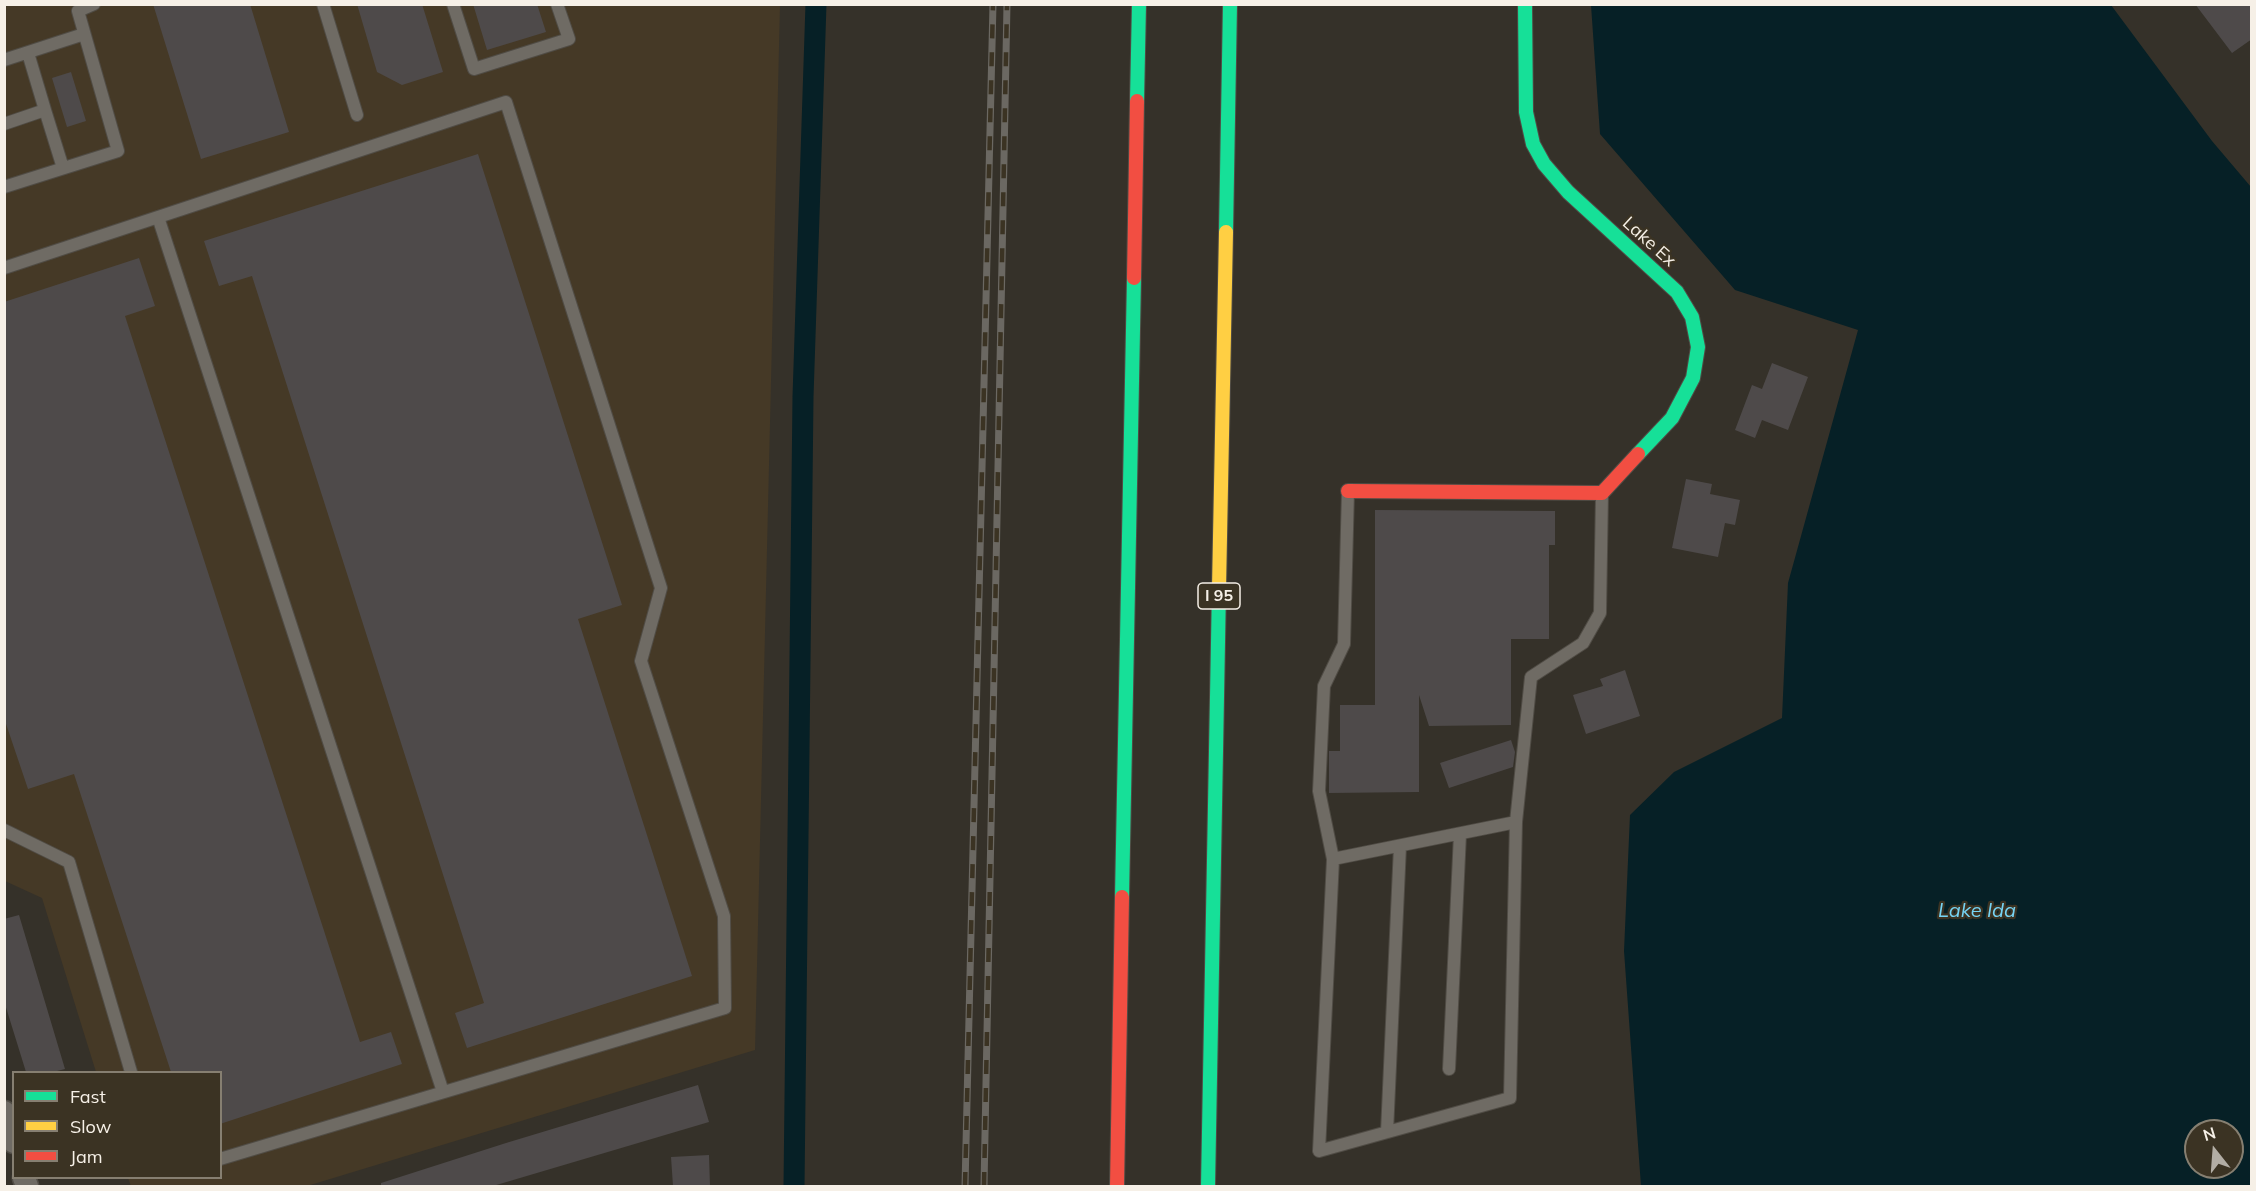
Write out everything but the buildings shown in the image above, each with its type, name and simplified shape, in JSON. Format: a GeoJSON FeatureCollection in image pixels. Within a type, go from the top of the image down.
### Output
{"type":"FeatureCollection","features":[{"type":"Feature","properties":{"kind":"main road"},"geometry":{"type":"LineString","coordinates":[[1117,1186],[1139,4]]}},
{"type":"Feature","properties":{"kind":"main road","name":"I 95"},"geometry":{"type":"LineString","coordinates":[[1208,1186],[1230,4]]}},
{"type":"Feature","properties":{"kind":"main road","name":"Lake Ex"},"geometry":{"type":"LineString","coordinates":[[1525,4],[1526,112],[1533,144],[1544,164],[1568,192],[1677,292],[1692,317],[1698,347],[1693,378],[1672,418],[1602,493]]}},
{"type":"Feature","properties":{"kind":"main road"},"geometry":{"type":"LineString","coordinates":[[1348,491],[1602,493]]}},
{"type":"Feature","properties":{"kind":"street"},"geometry":{"type":"LineString","coordinates":[[4,1112],[12,1136]]}},
{"type":"Feature","properties":{"kind":"lane"},"geometry":{"type":"LineString","coordinates":[[4,188],[118,151],[78,11],[94,4]]}},
{"type":"Feature","properties":{"kind":"lane"},"geometry":{"type":"LineString","coordinates":[[323,4],[357,115]]}},
{"type":"Feature","properties":{"kind":"lane"},"geometry":{"type":"LineString","coordinates":[[453,4],[474,69],[569,39],[557,4]]}},
{"type":"Feature","properties":{"kind":"lane"},"geometry":{"type":"LineString","coordinates":[[4,60],[84,34]]}},
{"type":"Feature","properties":{"kind":"lane"},"geometry":{"type":"LineString","coordinates":[[28,53],[63,168]]}},
{"type":"Feature","properties":{"kind":"lane"},"geometry":{"type":"LineString","coordinates":[[4,268],[506,102],[661,588],[641,662],[724,916],[725,1008],[222,1158]]}},
{"type":"Feature","properties":{"kind":"lane"},"geometry":{"type":"LineString","coordinates":[[4,124],[45,110]]}},
{"type":"Feature","properties":{"kind":"lane"},"geometry":{"type":"LineString","coordinates":[[158,217],[443,1092]]}},
{"type":"Feature","properties":{"kind":"lane"},"geometry":{"type":"LineString","coordinates":[[1348,491],[1344,644],[1324,686],[1319,791],[1333,859],[1319,1151],[1510,1098],[1516,822],[1531,677],[1583,643],[1600,613],[1602,493]]}},
{"type":"Feature","properties":{"kind":"lane"},"geometry":{"type":"LineString","coordinates":[[1333,859],[1516,822]]}},
{"type":"Feature","properties":{"kind":"lane"},"geometry":{"type":"LineString","coordinates":[[4,830],[69,862],[131,1071]]}},
{"type":"Feature","properties":{"kind":"lane"},"geometry":{"type":"LineString","coordinates":[[1449,1069],[1460,834]]}},
{"type":"Feature","properties":{"kind":"lane"},"geometry":{"type":"LineString","coordinates":[[1387,1132],[1400,846]]}},
{"type":"Feature","properties":{"kind":"shaded area"},"geometry":{"type":"Polygon","coordinates":[[[5,5],[780,5],[755,1050],[307,1186],[131,1186],[128,1179],[222,1179],[222,1071],[96,1071],[42,898],[5,881],[5,5]]]}},
{"type":"Feature","properties":{"kind":"water","name":"Lake Ida"},"geometry":{"type":"Polygon","coordinates":[[[1591,5],[2111,5],[2212,141],[2251,187],[2251,1186],[1641,1186],[1624,951],[1630,815],[1674,772],[1782,718],[1788,583],[1858,330],[1735,290],[1600,134],[1591,5]]]}},
{"type":"Feature","properties":{"kind":"waterway"},"geometry":{"type":"LineString","coordinates":[[794,1186],[803,397],[816,4]]}},
{"type":"Feature","properties":{"kind":"railway"},"geometry":{"type":"LineString","coordinates":[[965,1186],[993,4]]}},
{"type":"Feature","properties":{"kind":"railway"},"geometry":{"type":"LineString","coordinates":[[984,1186],[1007,4]]}},
{"type":"Feature","properties":{"kind":"traffic: fast"},"geometry":{"type":"LineString","coordinates":[[1137,101],[1139,4]]}},
{"type":"Feature","properties":{"kind":"traffic: fast"},"geometry":{"type":"LineString","coordinates":[[1226,232],[1230,4]]}},
{"type":"Feature","properties":{"kind":"traffic: fast"},"geometry":{"type":"LineString","coordinates":[[1525,4],[1526,112],[1533,144],[1544,164],[1568,192],[1677,292],[1692,317],[1698,347],[1693,378],[1672,418],[1638,454]]}},
{"type":"Feature","properties":{"kind":"traffic: fast"},"geometry":{"type":"LineString","coordinates":[[1122,897],[1134,278]]}},
{"type":"Feature","properties":{"kind":"traffic: fast"},"geometry":{"type":"LineString","coordinates":[[1208,1186],[1219,588]]}},
{"type":"Feature","properties":{"kind":"traffic: slow"},"geometry":{"type":"LineString","coordinates":[[1219,588],[1226,232]]}},
{"type":"Feature","properties":{"kind":"traffic: jam"},"geometry":{"type":"LineString","coordinates":[[1134,278],[1137,101]]}},
{"type":"Feature","properties":{"kind":"traffic: jam"},"geometry":{"type":"LineString","coordinates":[[1348,491],[1602,493],[1638,454]]}},
{"type":"Feature","properties":{"kind":"traffic: jam"},"geometry":{"type":"LineString","coordinates":[[1117,1186],[1122,897]]}}]}
